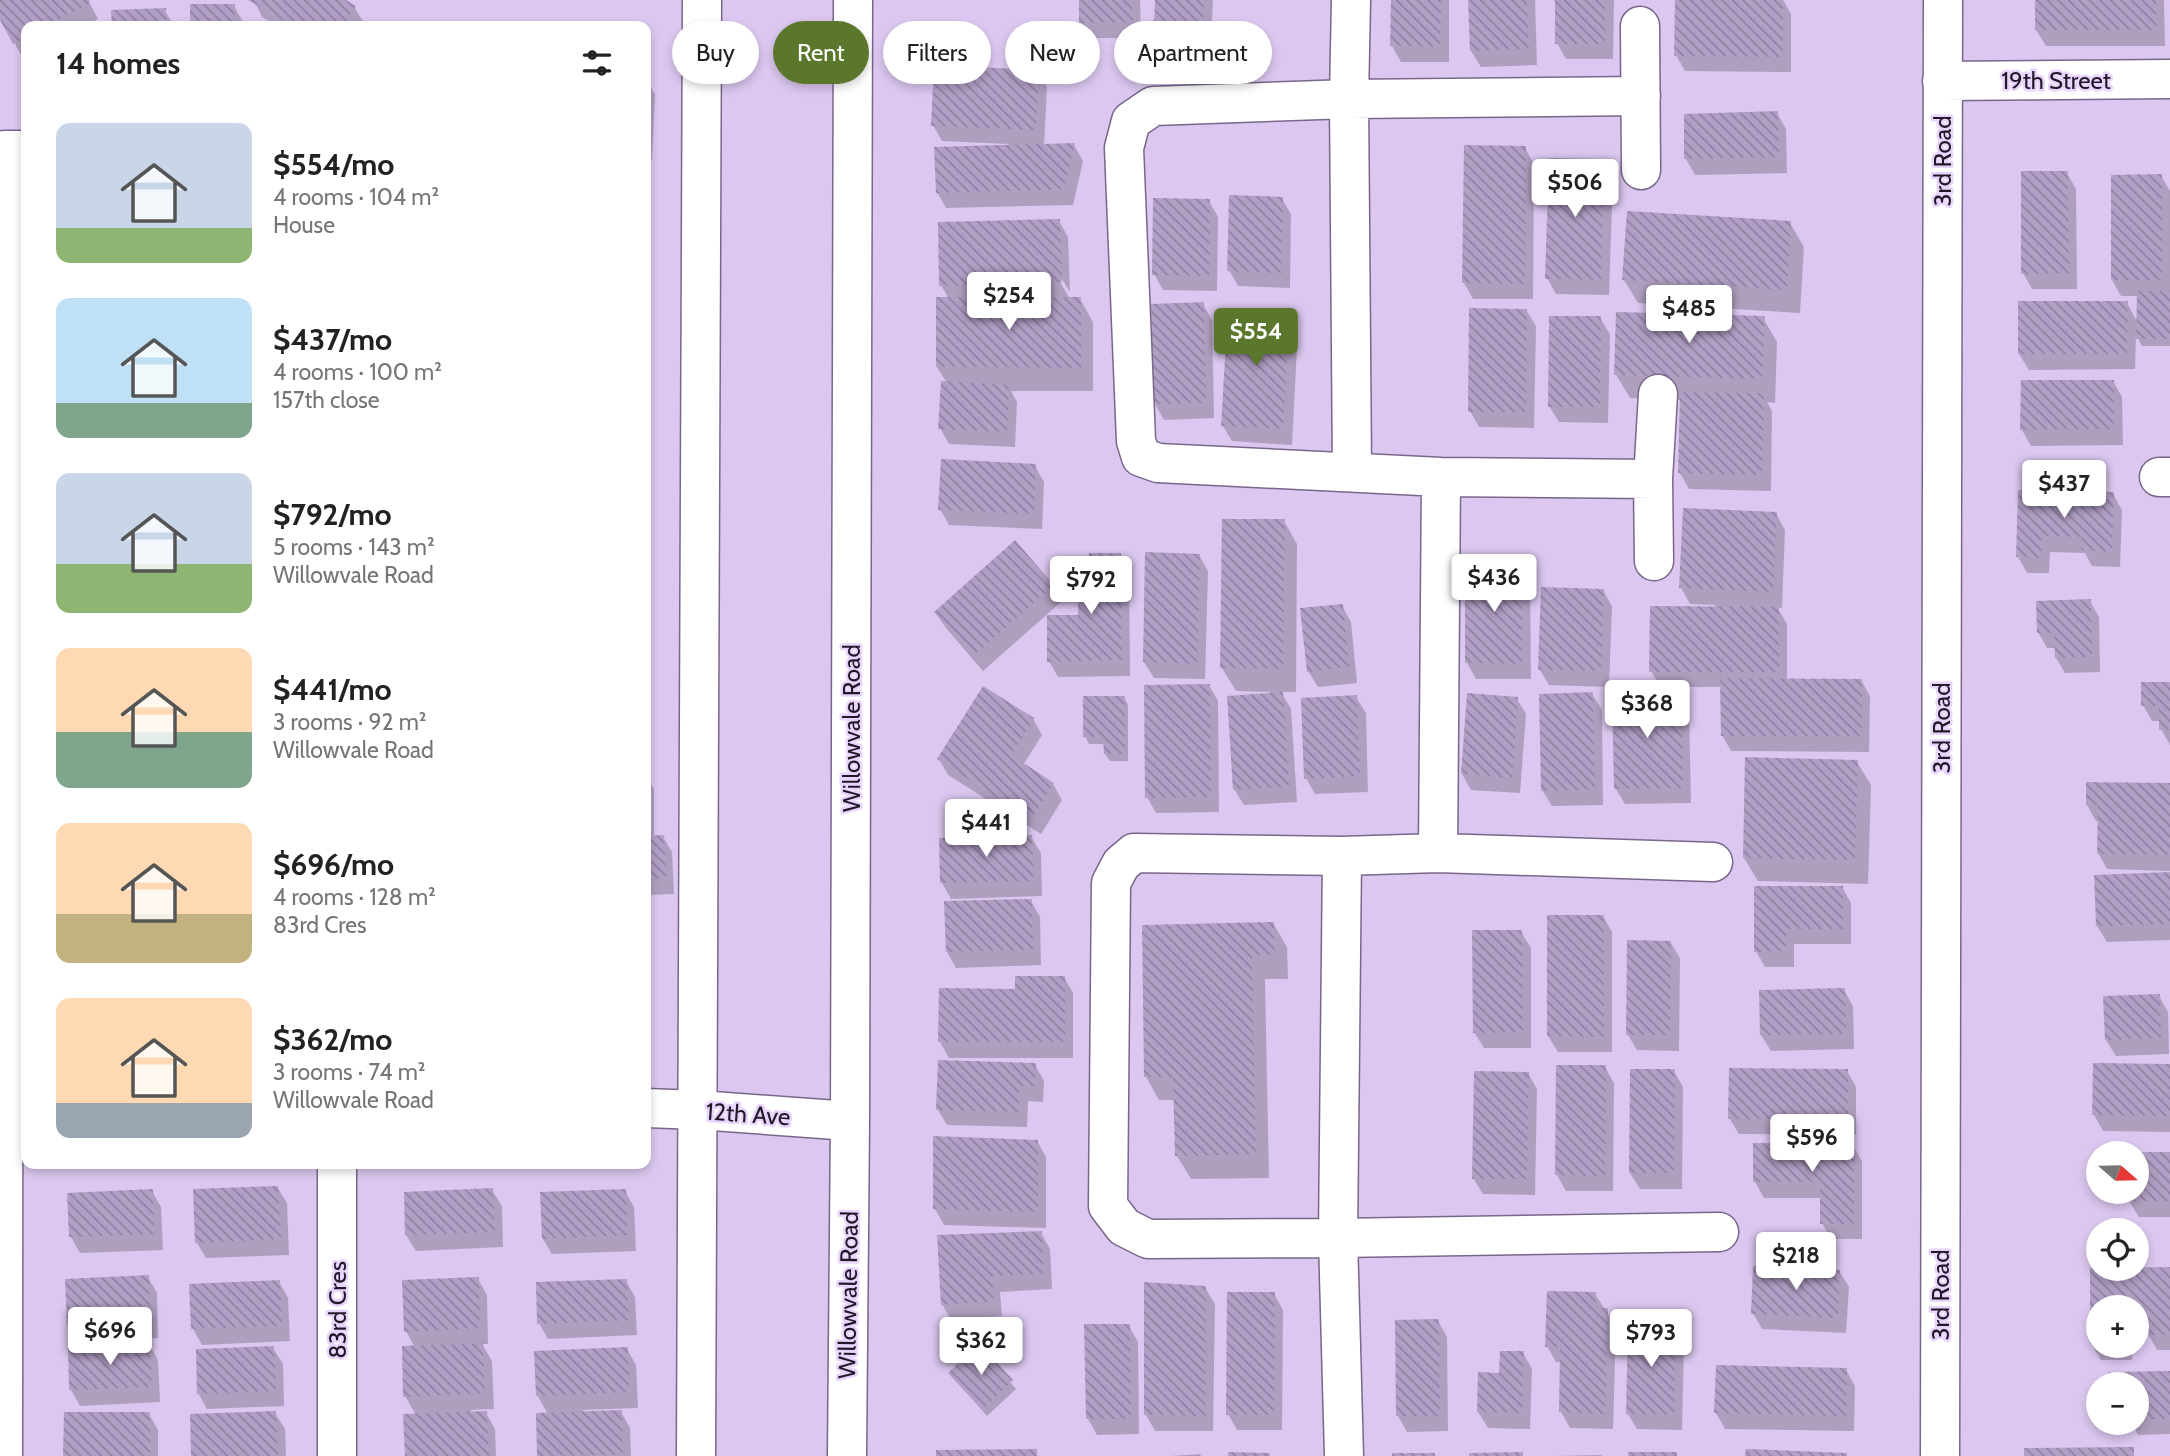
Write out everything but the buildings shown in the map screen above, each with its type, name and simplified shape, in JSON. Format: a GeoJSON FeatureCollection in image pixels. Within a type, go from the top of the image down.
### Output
{"type":"FeatureCollection","features":[{"type":"Feature","properties":{"kind":"street"},"geometry":{"type":"LineString","coordinates":[[696,1456],[702,0]]}},
{"type":"Feature","properties":{"kind":"street","name":"Willowvale Road"},"geometry":{"type":"LineString","coordinates":[[847,1456],[853,0]]}},
{"type":"Feature","properties":{"kind":"street"},"geometry":{"type":"LineString","coordinates":[[1351,0],[1349,99],[1352,472]]}},
{"type":"Feature","properties":{"kind":"street","name":"3rd Road"},"geometry":{"type":"LineString","coordinates":[[1940,1456],[1943,0]]}},
{"type":"Feature","properties":{"kind":"street"},"geometry":{"type":"LineString","coordinates":[[1640,26],[1642,170]]}},
{"type":"Feature","properties":{"kind":"street","name":"19th Street"},"geometry":{"type":"LineString","coordinates":[[1942,81],[2170,79]]}},
{"type":"Feature","properties":{"kind":"street"},"geometry":{"type":"LineString","coordinates":[[1641,96],[1349,99],[1153,106],[1131,121],[1124,149],[1136,441],[1141,457],[1158,463],[1441,477],[1653,479]]}},
{"type":"Feature","properties":{"kind":"street"},"geometry":{"type":"LineString","coordinates":[[3,1456],[10,1097],[4,150],[21,150]]}},
{"type":"Feature","properties":{"kind":"street"},"geometry":{"type":"LineString","coordinates":[[1654,561],[1653,479],[1658,394]]}},
{"type":"Feature","properties":{"kind":"street"},"geometry":{"type":"LineString","coordinates":[[1438,853],[1441,477]]}},
{"type":"Feature","properties":{"kind":"street"},"geometry":{"type":"LineString","coordinates":[[1713,862],[1438,853],[1342,856],[1134,853],[1121,864],[1111,883],[1108,1206],[1124,1227],[1148,1239],[1719,1232]]}},
{"type":"Feature","properties":{"kind":"street"},"geometry":{"type":"LineString","coordinates":[[1342,856],[1338,1238],[1344,1456]]}},
{"type":"Feature","properties":{"kind":"street","name":"12th Ave"},"geometry":{"type":"LineString","coordinates":[[651,1108],[850,1121]]}},
{"type":"Feature","properties":{"kind":"street","name":"83rd Cres"},"geometry":{"type":"LineString","coordinates":[[337,1169],[337,1456]]}}]}
